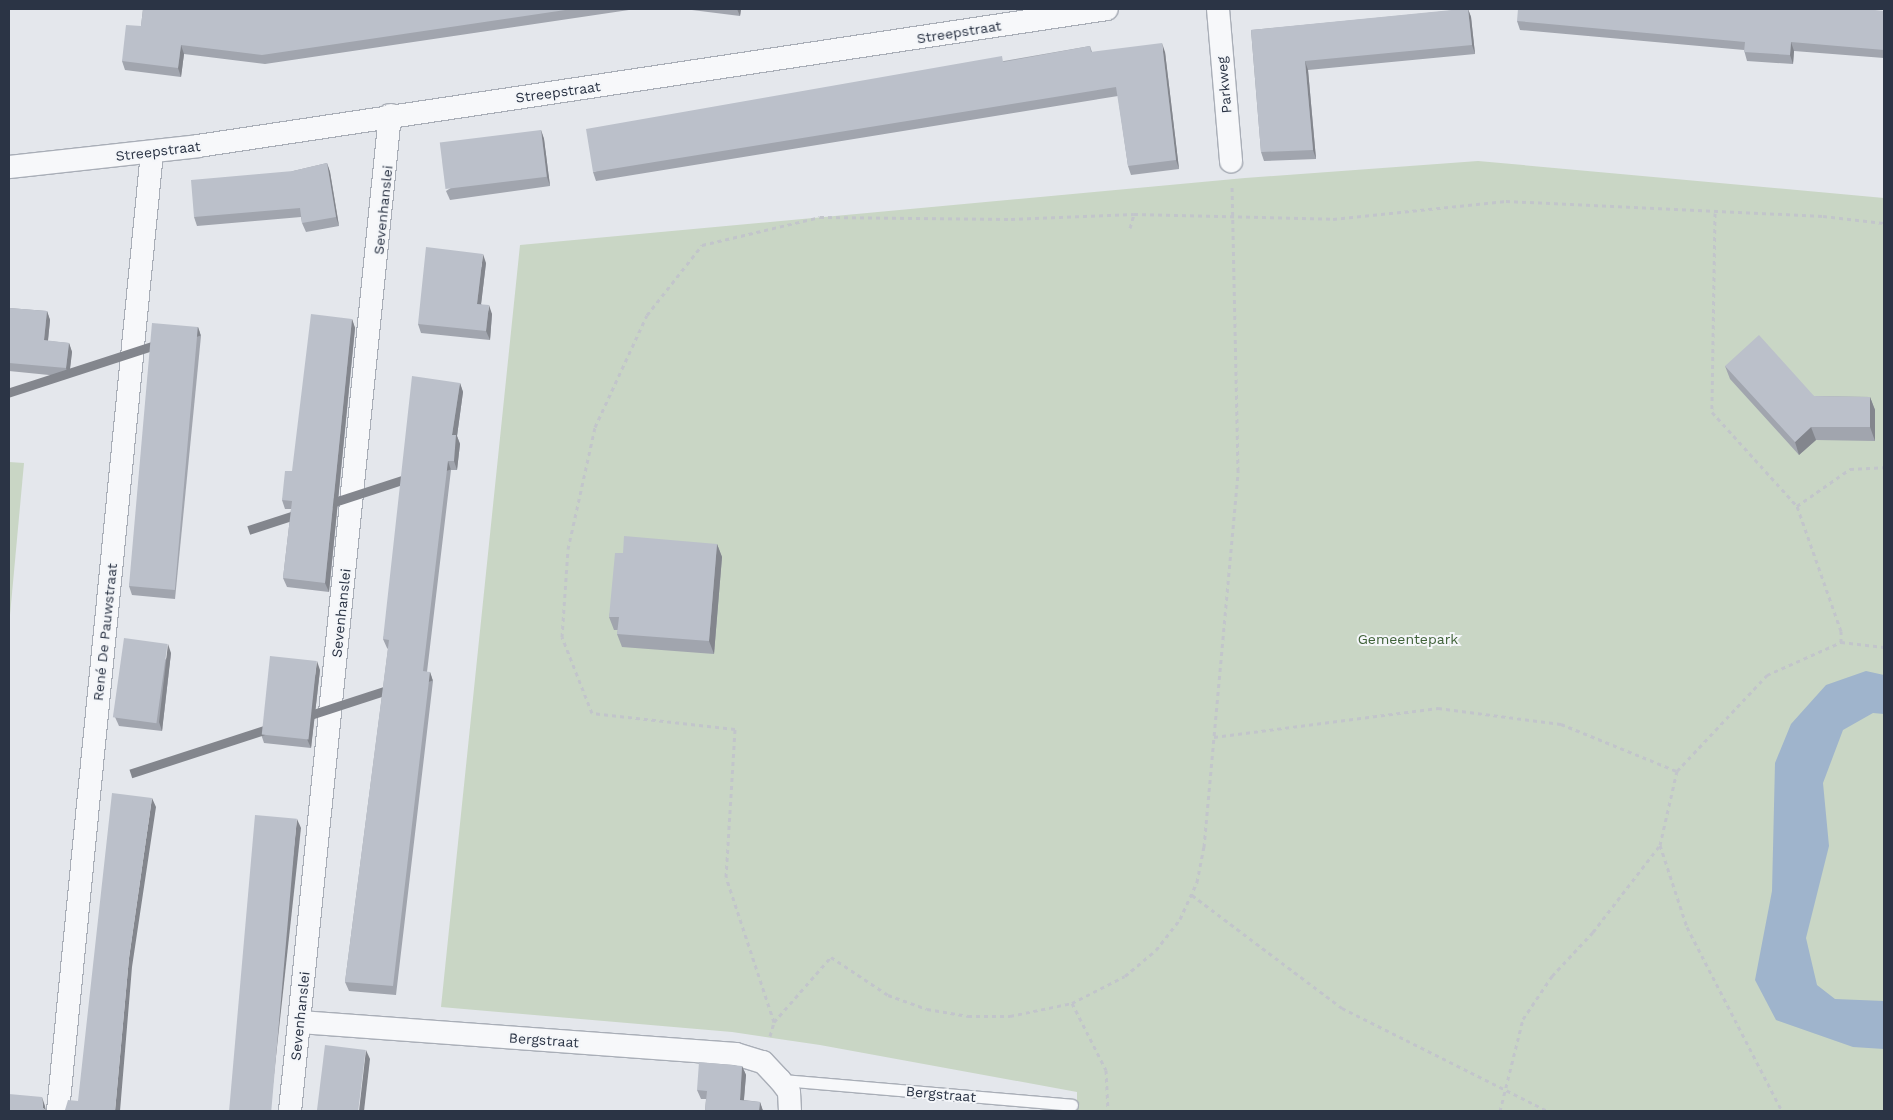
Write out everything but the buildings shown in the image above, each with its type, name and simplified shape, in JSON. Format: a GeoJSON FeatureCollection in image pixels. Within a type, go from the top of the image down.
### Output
{"type":"FeatureCollection","features":[{"type":"Feature","properties":{"kind":"street","name":"Streepstraat"},"geometry":{"type":"LineString","coordinates":[[9,167],[152,153],[390,115],[738,68],[1107,9]]}},
{"type":"Feature","properties":{"kind":"street","name":"Parkweg"},"geometry":{"type":"LineString","coordinates":[[1218,9],[1231,161]]}},
{"type":"Feature","properties":{"kind":"street","name":"Sevenhanslei"},"geometry":{"type":"LineString","coordinates":[[290,1111],[390,115]]}},
{"type":"Feature","properties":{"kind":"street","name":"René De Pauwstraat"},"geometry":{"type":"LineString","coordinates":[[58,1111],[152,153]]}},
{"type":"Feature","properties":{"kind":"street","name":"Bergstraat"},"geometry":{"type":"LineString","coordinates":[[300,1022],[736,1054],[763,1062]]}},
{"type":"Feature","properties":{"kind":"street"},"geometry":{"type":"LineString","coordinates":[[763,1062],[789,1092],[790,1111]]}},
{"type":"Feature","properties":{"kind":"lane","name":"Bergstraat"},"geometry":{"type":"LineString","coordinates":[[780,1080],[1072,1105]]}},
{"type":"Feature","properties":{"kind":"path"},"geometry":{"type":"LineString","coordinates":[[763,1062],[774,1022],[831,957],[888,995],[927,1009],[968,1016],[1010,1016],[1072,1003],[1125,976],[1156,950],[1192,894],[1204,847],[1238,471],[1231,161]]}},
{"type":"Feature","properties":{"kind":"path"},"geometry":{"type":"LineString","coordinates":[[774,1022],[726,877],[736,730],[592,713],[562,637],[568,549],[595,427],[647,315],[702,245],[820,217],[1011,219],[1134,214],[1333,218],[1506,201],[1715,214],[1823,216],[1884,223]]}},
{"type":"Feature","properties":{"kind":"path"},"geometry":{"type":"LineString","coordinates":[[1130,228],[1134,214]]}},
{"type":"Feature","properties":{"kind":"path"},"geometry":{"type":"LineString","coordinates":[[1715,214],[1712,412],[1797,506],[1841,631],[1841,642]]}},
{"type":"Feature","properties":{"kind":"path"},"geometry":{"type":"LineString","coordinates":[[1797,506],[1850,470],[1884,467]]}},
{"type":"Feature","properties":{"kind":"path"},"geometry":{"type":"LineString","coordinates":[[1500,1111],[1503,1091],[1523,1019],[1552,976],[1594,932],[1660,845],[1678,771],[1767,675],[1841,642],[1884,647]]}},
{"type":"Feature","properties":{"kind":"path"},"geometry":{"type":"LineString","coordinates":[[1214,737],[1438,708],[1560,724],[1678,771]]}},
{"type":"Feature","properties":{"kind":"path"},"geometry":{"type":"LineString","coordinates":[[1660,845],[1686,926],[1782,1111]]}},
{"type":"Feature","properties":{"kind":"path"},"geometry":{"type":"LineString","coordinates":[[1192,894],[1342,1008],[1503,1091],[1548,1111]]}},
{"type":"Feature","properties":{"kind":"path"},"geometry":{"type":"LineString","coordinates":[[1072,1003],[1106,1070],[1108,1111]]}},
{"type":"Feature","properties":{"kind":"green space","name":"Gemeentepark"},"geometry":{"type":"Polygon","coordinates":[[[1478,161],[1884,198],[1884,1111],[1077,1111],[1077,1092],[820,1045],[732,1032],[441,1007],[520,245],[1245,178],[1478,161]]]}},
{"type":"Feature","properties":{"kind":"green space"},"geometry":{"type":"Polygon","coordinates":[[[9,462],[24,463],[9,626],[9,462]]]}},
{"type":"Feature","properties":{"kind":"water"},"geometry":{"type":"Polygon","coordinates":[[[1866,671],[1884,675],[1884,714],[1873,713],[1843,730],[1823,783],[1829,846],[1806,938],[1817,985],[1835,999],[1884,1001],[1884,1049],[1853,1047],[1776,1020],[1755,980],[1772,891],[1775,763],[1791,724],[1826,685],[1866,671]]]}}]}
